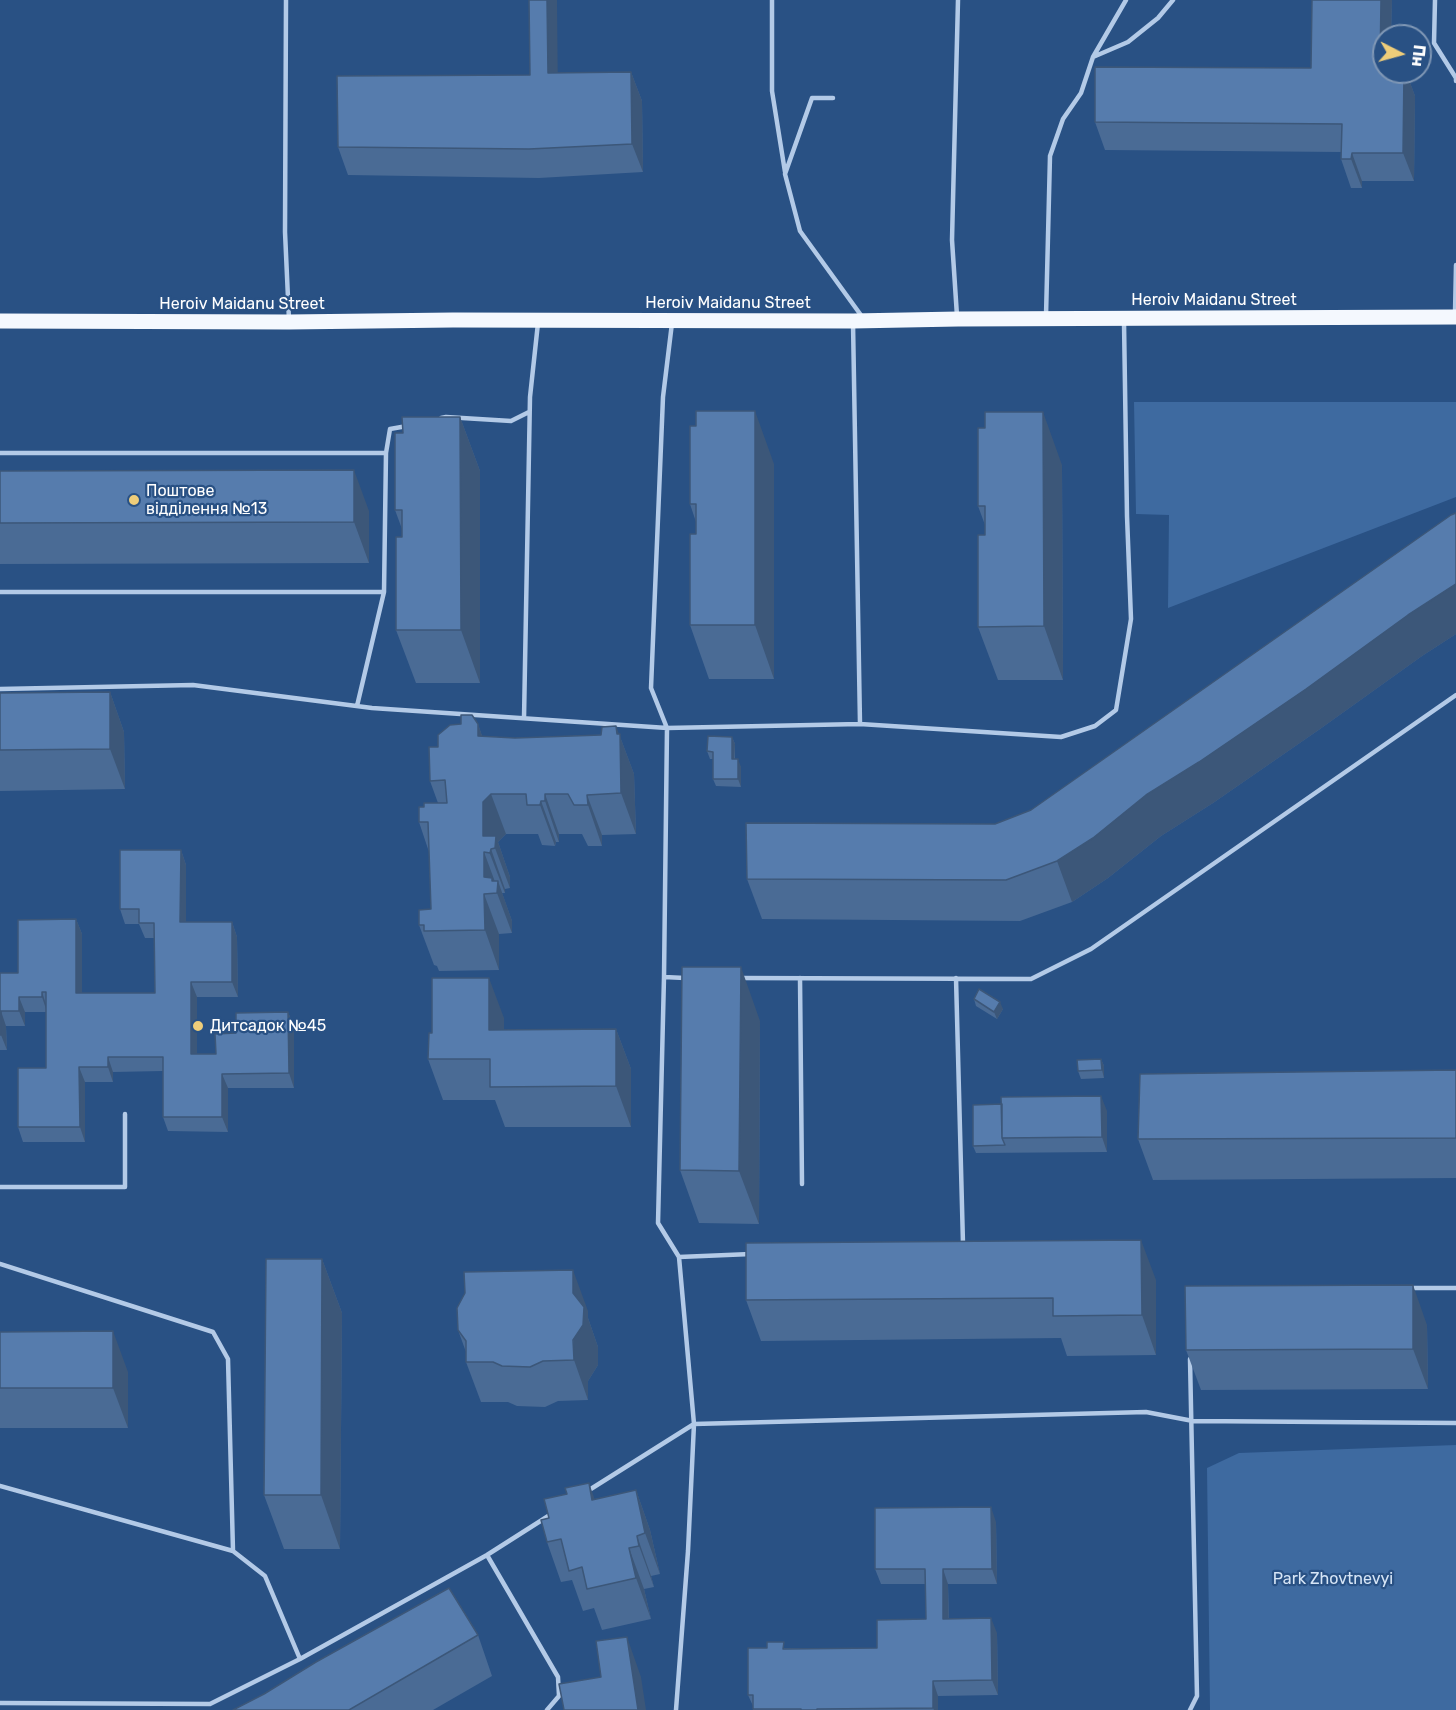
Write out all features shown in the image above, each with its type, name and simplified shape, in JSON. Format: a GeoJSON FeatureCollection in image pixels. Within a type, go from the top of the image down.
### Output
{"type":"FeatureCollection","features":[{"type":"Feature","properties":{"kind":"main road","name":"Heroiv Maidanu Street"},"geometry":{"type":"LineString","coordinates":[[0,321],[672,321],[1455,317]]}},
{"type":"Feature","properties":{"kind":"lane"},"geometry":{"type":"LineString","coordinates":[[286,0],[285,232],[289,322]]}},
{"type":"Feature","properties":{"kind":"lane"},"geometry":{"type":"LineString","coordinates":[[772,0],[772,91],[785,174],[800,231],[859,320],[860,724]]}},
{"type":"Feature","properties":{"kind":"lane"},"geometry":{"type":"LineString","coordinates":[[958,0],[952,240],[958,319]]}},
{"type":"Feature","properties":{"kind":"lane"},"geometry":{"type":"LineString","coordinates":[[1046,318],[1050,156],[1063,119],[1081,93],[1093,57],[1126,0]]}},
{"type":"Feature","properties":{"kind":"lane"},"geometry":{"type":"LineString","coordinates":[[1093,57],[1128,42],[1158,18],[1173,0]]}},
{"type":"Feature","properties":{"kind":"lane"},"geometry":{"type":"LineString","coordinates":[[1435,0],[1434,43],[1456,81]]}},
{"type":"Feature","properties":{"kind":"lane"},"geometry":{"type":"LineString","coordinates":[[785,174],[812,98],[833,98]]}},
{"type":"Feature","properties":{"kind":"lane"},"geometry":{"type":"LineString","coordinates":[[1455,317],[1456,265]]}},
{"type":"Feature","properties":{"kind":"lane"},"geometry":{"type":"LineString","coordinates":[[0,689],[193,685],[357,706],[667,728],[860,724],[1061,737],[1095,726],[1116,710],[1131,619],[1124,318]]}},
{"type":"Feature","properties":{"kind":"lane"},"geometry":{"type":"LineString","coordinates":[[524,718],[529,411],[539,320]]}},
{"type":"Feature","properties":{"kind":"lane"},"geometry":{"type":"LineString","coordinates":[[672,321],[663,397],[651,688],[667,728],[658,1222],[679,1257],[694,1424],[688,1551],[676,1710]]}},
{"type":"Feature","properties":{"kind":"lane"},"geometry":{"type":"LineString","coordinates":[[435,419],[446,417],[511,421],[529,411]]}},
{"type":"Feature","properties":{"kind":"lane"},"geometry":{"type":"LineString","coordinates":[[357,706],[384,592],[386,453],[390,429],[413,424]]}},
{"type":"Feature","properties":{"kind":"lane"},"geometry":{"type":"LineString","coordinates":[[0,453],[386,453]]}},
{"type":"Feature","properties":{"kind":"lane"},"geometry":{"type":"LineString","coordinates":[[0,592],[384,592]]}},
{"type":"Feature","properties":{"kind":"lane"},"geometry":{"type":"LineString","coordinates":[[732,978],[1031,979],[1091,950],[1456,695]]}},
{"type":"Feature","properties":{"kind":"lane"},"geometry":{"type":"LineString","coordinates":[[664,977],[687,978]]}},
{"type":"Feature","properties":{"kind":"lane"},"geometry":{"type":"LineString","coordinates":[[800,978],[802,1184]]}},
{"type":"Feature","properties":{"kind":"lane"},"geometry":{"type":"LineString","coordinates":[[951,1245],[963,1244],[956,978]]}},
{"type":"Feature","properties":{"kind":"lane"},"geometry":{"type":"LineString","coordinates":[[0,1187],[125,1187],[125,1114]]}},
{"type":"Feature","properties":{"kind":"lane"},"geometry":{"type":"LineString","coordinates":[[679,1257],[762,1253]]}},
{"type":"Feature","properties":{"kind":"lane"},"geometry":{"type":"LineString","coordinates":[[0,1264],[213,1332],[228,1359],[233,1551]]}},
{"type":"Feature","properties":{"kind":"lane"},"geometry":{"type":"LineString","coordinates":[[1398,1288],[1456,1288]]}},
{"type":"Feature","properties":{"kind":"lane"},"geometry":{"type":"LineString","coordinates":[[1190,1354],[1197,1696],[1190,1710]]}},
{"type":"Feature","properties":{"kind":"lane"},"geometry":{"type":"LineString","coordinates":[[586,1492],[694,1424],[1146,1412],[1193,1421],[1456,1423]]}},
{"type":"Feature","properties":{"kind":"lane"},"geometry":{"type":"LineString","coordinates":[[0,1486],[233,1551],[265,1576],[300,1659]]}},
{"type":"Feature","properties":{"kind":"lane"},"geometry":{"type":"LineString","coordinates":[[0,1703],[210,1704],[300,1659],[487,1555],[556,1511]]}},
{"type":"Feature","properties":{"kind":"lane"},"geometry":{"type":"LineString","coordinates":[[487,1555],[558,1677],[559,1696],[547,1710]]}},
{"type":"Feature","properties":{"kind":"green space"},"geometry":{"type":"Polygon","coordinates":[[[1134,402],[1456,402],[1456,497],[1168,608],[1169,515],[1136,514],[1134,402]]]}},
{"type":"Feature","properties":{"kind":"green space","name":"Park Zhovtnevyi"},"geometry":{"type":"Polygon","coordinates":[[[1456,1445],[1456,1710],[1210,1710],[1207,1468],[1239,1453],[1456,1445]]]}},
{"type":"Feature","properties":{"kind":"building"},"geometry":{"type":"Polygon","coordinates":[[[529,0],[547,0],[548,73],[631,72],[632,144],[529,149],[338,147],[337,76],[530,75],[529,0]]]}},
{"type":"Feature","properties":{"kind":"building"},"geometry":{"type":"Polygon","coordinates":[[[1312,0],[1381,0],[1381,24],[1372,24],[1372,84],[1404,84],[1403,153],[1352,153],[1351,159],[1341,159],[1342,124],[1095,122],[1095,67],[1311,68],[1312,0]]]}},
{"type":"Feature","properties":{"kind":"building"},"geometry":{"type":"Polygon","coordinates":[[[696,411],[755,411],[755,625],[690,625],[690,534],[696,534],[696,504],[690,504],[690,426],[696,426],[696,411]]]}},
{"type":"Feature","properties":{"kind":"building"},"geometry":{"type":"Polygon","coordinates":[[[985,412],[1043,412],[1044,626],[978,627],[978,535],[985,535],[985,506],[978,506],[978,428],[985,428],[985,412]]]}},
{"type":"Feature","properties":{"kind":"building"},"geometry":{"type":"Polygon","coordinates":[[[402,417],[460,417],[461,630],[396,630],[396,537],[402,537],[402,510],[395,510],[395,433],[403,433],[402,417]]]}},
{"type":"Feature","properties":{"kind":"building"},"geometry":{"type":"Polygon","coordinates":[[[354,470],[354,522],[0,523],[0,471],[354,470]]]}},
{"type":"Feature","properties":{"kind":"building"},"geometry":{"type":"Polygon","coordinates":[[[1456,513],[1456,584],[1408,615],[1306,689],[1199,762],[1146,795],[1093,838],[1057,861],[1006,880],[747,879],[746,823],[995,824],[1031,810],[1456,513]]]}},
{"type":"Feature","properties":{"kind":"building"},"geometry":{"type":"Polygon","coordinates":[[[110,692],[110,749],[0,750],[0,693],[110,692]]]}},
{"type":"Feature","properties":{"kind":"building"},"geometry":{"type":"Polygon","coordinates":[[[461,715],[472,715],[478,724],[478,736],[515,738],[601,735],[602,727],[616,726],[617,734],[620,734],[621,793],[587,795],[588,805],[574,805],[568,794],[545,794],[545,801],[541,801],[540,805],[527,805],[526,794],[491,794],[483,802],[483,836],[496,836],[495,848],[491,849],[490,853],[484,852],[484,877],[498,881],[497,893],[484,894],[485,930],[424,931],[424,925],[419,925],[419,910],[431,909],[428,822],[419,822],[419,807],[424,807],[424,803],[447,803],[445,780],[430,781],[429,747],[438,747],[438,735],[450,725],[461,724],[461,715]]]}},
{"type":"Feature","properties":{"kind":"building"},"geometry":{"type":"Polygon","coordinates":[[[708,736],[732,737],[732,759],[738,759],[738,779],[713,779],[713,752],[707,751],[708,736]]]}},
{"type":"Feature","properties":{"kind":"building"},"geometry":{"type":"Polygon","coordinates":[[[120,850],[181,850],[180,922],[232,922],[232,982],[191,982],[191,1054],[216,1054],[215,1034],[236,1033],[236,1013],[288,1012],[289,1073],[222,1074],[222,1117],[163,1117],[163,1057],[108,1057],[108,1067],[79,1067],[80,1127],[18,1127],[18,1068],[46,1068],[46,992],[42,992],[42,997],[19,997],[19,1011],[1,1011],[0,1035],[0,973],[18,973],[18,920],[76,919],[76,993],[155,993],[154,923],[139,923],[139,909],[120,909],[120,850]]]}},
{"type":"Feature","properties":{"kind":"building"},"geometry":{"type":"Polygon","coordinates":[[[682,967],[741,967],[739,1171],[680,1170],[682,967]]]}},
{"type":"Feature","properties":{"kind":"building"},"geometry":{"type":"Polygon","coordinates":[[[432,978],[489,978],[489,1030],[616,1029],[616,1086],[490,1087],[490,1059],[428,1059],[429,1033],[432,1033],[432,978]]]}},
{"type":"Feature","properties":{"kind":"building"},"geometry":{"type":"Polygon","coordinates":[[[979,989],[1000,1002],[994,1012],[974,999],[979,989]]]}},
{"type":"Feature","properties":{"kind":"building"},"geometry":{"type":"Polygon","coordinates":[[[1101,1059],[1102,1070],[1078,1071],[1077,1060],[1101,1059]]]}},
{"type":"Feature","properties":{"kind":"building"},"geometry":{"type":"Polygon","coordinates":[[[1456,1070],[1456,1138],[1138,1139],[1140,1074],[1456,1070]]]}},
{"type":"Feature","properties":{"kind":"building"},"geometry":{"type":"Polygon","coordinates":[[[1101,1096],[1102,1137],[1002,1138],[1001,1097],[1101,1096]]]}},
{"type":"Feature","properties":{"kind":"building"},"geometry":{"type":"Polygon","coordinates":[[[1002,1104],[1002,1138],[1005,1145],[973,1146],[973,1105],[1002,1104]]]}},
{"type":"Feature","properties":{"kind":"building"},"geometry":{"type":"Polygon","coordinates":[[[1141,1240],[1142,1315],[1053,1316],[1053,1298],[746,1300],[746,1243],[1141,1240]]]}},
{"type":"Feature","properties":{"kind":"building"},"geometry":{"type":"Polygon","coordinates":[[[266,1259],[322,1259],[321,1495],[264,1495],[266,1259]]]}},
{"type":"Feature","properties":{"kind":"building"},"geometry":{"type":"Polygon","coordinates":[[[573,1270],[573,1293],[584,1307],[583,1325],[573,1340],[574,1360],[543,1361],[530,1367],[502,1366],[493,1362],[466,1362],[466,1341],[458,1330],[457,1308],[465,1293],[464,1272],[573,1270]]]}},
{"type":"Feature","properties":{"kind":"building"},"geometry":{"type":"Polygon","coordinates":[[[1413,1285],[1413,1349],[1186,1350],[1185,1286],[1413,1285]]]}},
{"type":"Feature","properties":{"kind":"building"},"geometry":{"type":"Polygon","coordinates":[[[113,1331],[113,1388],[0,1388],[0,1332],[113,1331]]]}},
{"type":"Feature","properties":{"kind":"building"},"geometry":{"type":"Polygon","coordinates":[[[589,1483],[592,1500],[636,1490],[645,1533],[637,1536],[639,1546],[629,1548],[636,1578],[587,1589],[582,1567],[569,1571],[561,1539],[547,1542],[541,1520],[549,1518],[544,1499],[567,1494],[565,1488],[589,1483]]]}},
{"type":"Feature","properties":{"kind":"building"},"geometry":{"type":"Polygon","coordinates":[[[991,1507],[992,1569],[943,1569],[943,1619],[991,1618],[992,1680],[933,1681],[933,1708],[753,1709],[753,1695],[748,1695],[748,1648],[767,1648],[767,1642],[784,1642],[783,1649],[877,1648],[877,1620],[926,1619],[925,1569],[875,1569],[875,1508],[991,1507]]]}},
{"type":"Feature","properties":{"kind":"building"},"geometry":{"type":"Polygon","coordinates":[[[449,1588],[478,1635],[349,1710],[233,1710],[264,1694],[316,1662],[449,1588]]]}},
{"type":"Feature","properties":{"kind":"building"},"geometry":{"type":"Polygon","coordinates":[[[627,1637],[638,1710],[564,1710],[559,1684],[601,1677],[596,1641],[627,1637]]]}},
{"type":"Feature","properties":{"kind":"place","name":"Поштове відділення №13"},"geometry":{"type":"Point","coordinates":[134,500]}},
{"type":"Feature","properties":{"kind":"place","name":"Дитсадок №45"},"geometry":{"type":"Point","coordinates":[198,1026]}}]}
